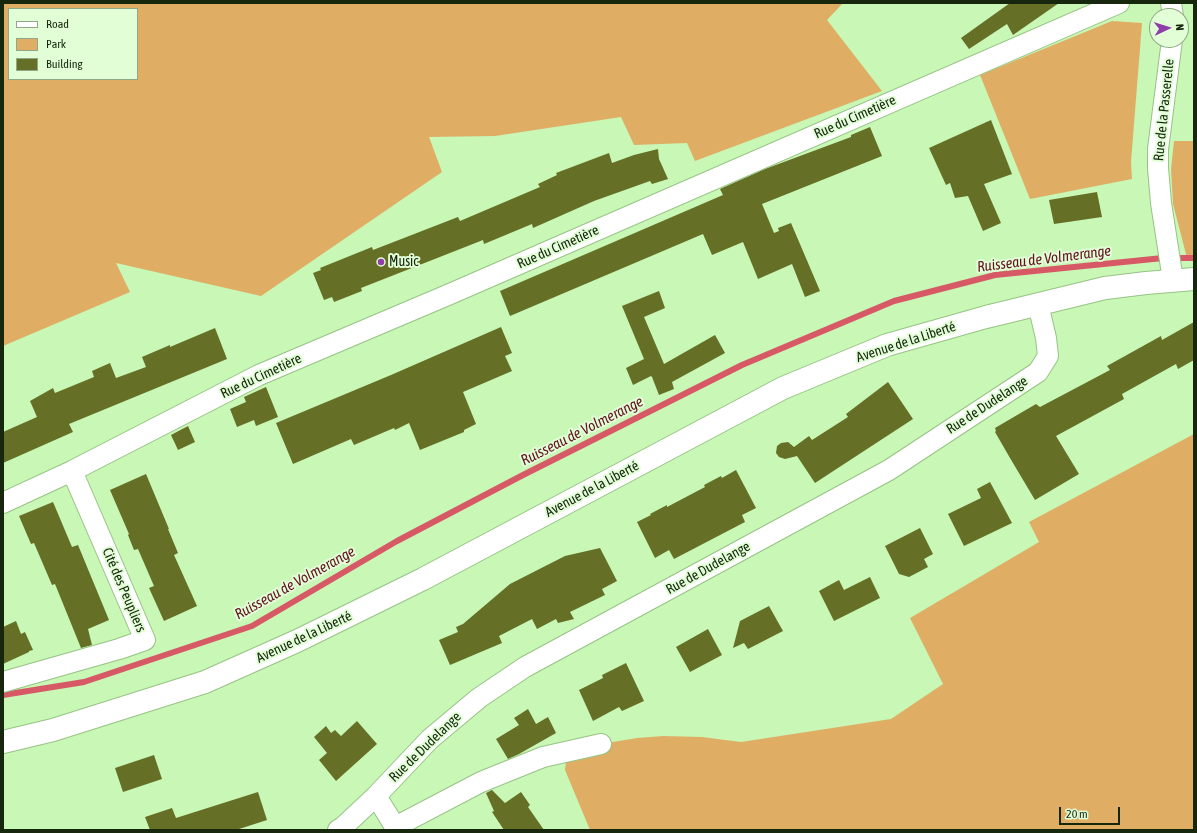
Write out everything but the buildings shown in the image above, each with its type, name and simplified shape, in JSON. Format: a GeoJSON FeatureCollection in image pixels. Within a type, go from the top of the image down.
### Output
{"type":"FeatureCollection","features":[{"type":"Feature","properties":{"kind":"main road","name":"Avenue de la Liberté"},"geometry":{"type":"LineString","coordinates":[[3,742],[53,730],[205,682],[297,641],[423,578],[783,388],[887,345],[986,317],[1105,288],[1184,280]]}},
{"type":"Feature","properties":{"kind":"street","name":"Rue du Cimetière"},"geometry":{"type":"LineString","coordinates":[[3,503],[72,471],[258,375],[464,288],[1118,3]]}},
{"type":"Feature","properties":{"kind":"street","name":"Rue de la Passerelle"},"geometry":{"type":"LineString","coordinates":[[1171,48],[1158,149],[1158,168],[1161,203],[1184,280]]}},
{"type":"Feature","properties":{"kind":"street","name":"Rue de Dudelange"},"geometry":{"type":"LineString","coordinates":[[338,830],[376,796],[430,739],[479,698],[526,667],[889,470],[1038,372],[1048,356],[1046,338],[1038,304]]}},
{"type":"Feature","properties":{"kind":"street","name":"Cité des Peupliers"},"geometry":{"type":"LineString","coordinates":[[3,682],[119,649],[145,640],[72,471]]}},
{"type":"Feature","properties":{"kind":"street"},"geometry":{"type":"LineString","coordinates":[[376,796],[396,829],[481,782],[543,757],[601,744]]}},
{"type":"Feature","properties":{"kind":"green space"},"geometry":{"type":"Polygon","coordinates":[[[3,3],[843,3],[827,20],[882,91],[695,161],[687,143],[634,145],[621,117],[495,136],[429,137],[442,172],[261,296],[116,263],[130,292],[3,346],[3,3]]]}},
{"type":"Feature","properties":{"kind":"green space"},"geometry":{"type":"Polygon","coordinates":[[[1112,21],[1142,23],[1131,162],[1132,179],[1030,199],[980,75],[1112,21]]]}},
{"type":"Feature","properties":{"kind":"green space"},"geometry":{"type":"Polygon","coordinates":[[[1174,141],[1194,141],[1194,260],[1187,258],[1173,204],[1171,169],[1174,141]]]}},
{"type":"Feature","properties":{"kind":"green space"},"geometry":{"type":"Polygon","coordinates":[[[1194,434],[1194,830],[590,830],[565,770],[566,761],[601,744],[637,738],[663,736],[702,737],[741,742],[891,719],[943,684],[910,618],[1039,542],[1029,522],[1194,434]]]}},
{"type":"Feature","properties":{"kind":"waterway","name":"Ruisseau de Volmerange"},"geometry":{"type":"LineString","coordinates":[[3,695],[84,682],[252,626],[397,541],[523,475],[742,365],[894,301],[995,275],[1163,258],[1194,258]]}},
{"type":"Feature","properties":{"kind":"place","name":"Music"},"geometry":{"type":"Point","coordinates":[381,262]}}]}
